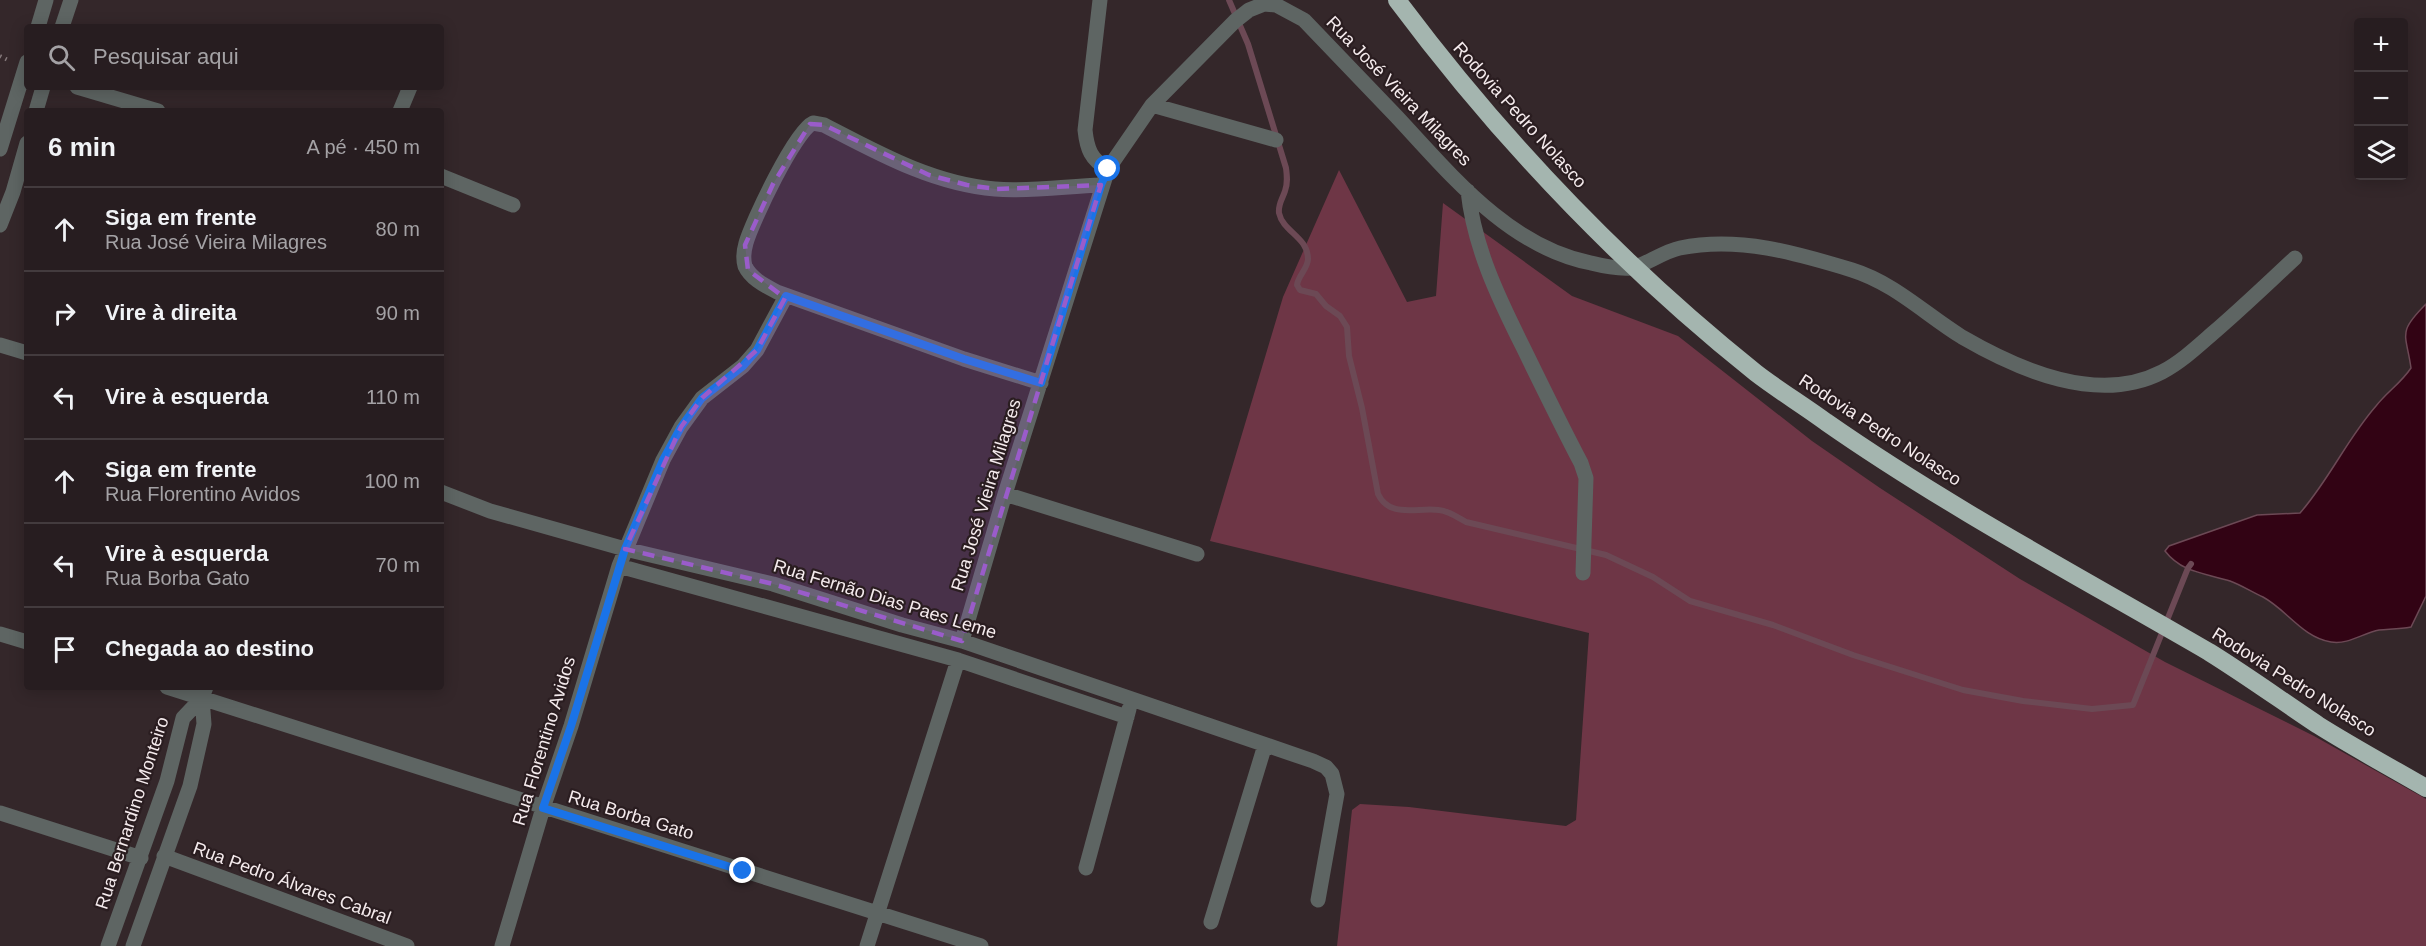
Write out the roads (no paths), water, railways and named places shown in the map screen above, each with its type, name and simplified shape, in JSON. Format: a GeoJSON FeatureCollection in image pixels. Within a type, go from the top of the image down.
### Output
{"type":"FeatureCollection","features":[{"type":"Feature","properties":{"kind":"highway","name":"Rodovia Pedro Nolasco"},"geometry":{"type":"LineString","coordinates":[[1397,0],[1433,49],[1496,123],[1634,268],[1757,374],[1872,453],[2100,591],[2211,654],[2321,727],[2426,788]]}},
{"type":"Feature","properties":{"kind":"street"},"geometry":{"type":"LineString","coordinates":[[39,24],[46,0],[70,4],[63,24]]}},
{"type":"Feature","properties":{"kind":"street"},"geometry":{"type":"LineString","coordinates":[[1100,0],[1085,130],[1086,144],[1092,157],[1108,169]]}},
{"type":"Feature","properties":{"kind":"street","name":"Rua José Vieira Milagres"},"geometry":{"type":"LineString","coordinates":[[962,640],[1005,494],[1101,185],[1108,169],[1152,105],[1242,15],[1256,6],[1276,5],[1304,20],[1468,191],[1508,225],[1544,248],[1575,260],[1604,266],[1634,268]]}},
{"type":"Feature","properties":{"kind":"street"},"geometry":{"type":"LineString","coordinates":[[0,149],[24,73]]}},
{"type":"Feature","properties":{"kind":"street"},"geometry":{"type":"LineString","coordinates":[[37,108],[42,90]]}},
{"type":"Feature","properties":{"kind":"street"},"geometry":{"type":"LineString","coordinates":[[87,90],[148,108]]}},
{"type":"Feature","properties":{"kind":"street"},"geometry":{"type":"LineString","coordinates":[[401,108],[409,90]]}},
{"type":"Feature","properties":{"kind":"street"},"geometry":{"type":"LineString","coordinates":[[1152,105],[1275,140]]}},
{"type":"Feature","properties":{"kind":"street"},"geometry":{"type":"LineString","coordinates":[[1041,383],[964,359],[786,296],[763,284],[748,270],[744,258],[745,245],[773,184],[799,138],[810,124],[824,125],[911,168],[967,185],[996,189],[1101,185]]}},
{"type":"Feature","properties":{"kind":"street"},"geometry":{"type":"LineString","coordinates":[[0,225],[13,192],[24,154]]}},
{"type":"Feature","properties":{"kind":"street"},"geometry":{"type":"LineString","coordinates":[[444,177],[513,205]]}},
{"type":"Feature","properties":{"kind":"street"},"geometry":{"type":"LineString","coordinates":[[1468,191],[1473,228],[1498,296],[1581,463],[1586,478],[1583,573]]}},
{"type":"Feature","properties":{"kind":"street"},"geometry":{"type":"LineString","coordinates":[[1634,268],[1662,253],[1708,243],[1738,243],[1773,248],[1853,271],[1886,284],[1953,331],[1993,355],[2045,375],[2080,383],[2114,387],[2148,378],[2187,356],[2295,258]]}},
{"type":"Feature","properties":{"kind":"street","name":"Rua Florentino Avidos"},"geometry":{"type":"LineString","coordinates":[[502,946],[619,566],[663,460],[681,427],[702,398],[743,366],[757,350],[786,296]]}},
{"type":"Feature","properties":{"kind":"street"},"geometry":{"type":"LineString","coordinates":[[0,345],[24,352]]}},
{"type":"Feature","properties":{"kind":"street","name":"Rua Fernão Dias Paes Leme"},"geometry":{"type":"LineString","coordinates":[[444,493],[490,511],[625,549],[773,584],[902,625],[962,640],[1326,767],[1332,774],[1337,794],[1318,900]]}},
{"type":"Feature","properties":{"kind":"street"},"geometry":{"type":"LineString","coordinates":[[1005,494],[1197,554]]}},
{"type":"Feature","properties":{"kind":"street"},"geometry":{"type":"LineString","coordinates":[[619,566],[958,660],[1127,717]]}},
{"type":"Feature","properties":{"kind":"street"},"geometry":{"type":"LineString","coordinates":[[0,634],[24,641]]}},
{"type":"Feature","properties":{"kind":"street"},"geometry":{"type":"LineString","coordinates":[[867,946],[958,660]]}},
{"type":"Feature","properties":{"kind":"street","name":"Rua Borba Gato"},"geometry":{"type":"LineString","coordinates":[[186,690],[204,693],[543,808],[981,946]]}},
{"type":"Feature","properties":{"kind":"street"},"geometry":{"type":"LineString","coordinates":[[133,946],[190,786],[204,724],[204,693]]}},
{"type":"Feature","properties":{"kind":"street","name":"Rua Bernardino Monteiro"},"geometry":{"type":"LineString","coordinates":[[108,946],[167,781],[183,718],[204,693]]}},
{"type":"Feature","properties":{"kind":"street"},"geometry":{"type":"LineString","coordinates":[[1086,868],[1132,700]]}},
{"type":"Feature","properties":{"kind":"street"},"geometry":{"type":"LineString","coordinates":[[1211,922],[1265,745]]}},
{"type":"Feature","properties":{"kind":"street"},"geometry":{"type":"LineString","coordinates":[[0,813],[141,858]]}},
{"type":"Feature","properties":{"kind":"street","name":"Rua Pedro Álvares Cabral"},"geometry":{"type":"LineString","coordinates":[[164,856],[407,946]]}},
{"type":"Feature","properties":{"kind":"waterway"},"geometry":{"type":"LineString","coordinates":[[1229,0],[1248,44],[1286,168],[1287,185],[1279,213],[1281,220],[1307,251],[1308,262],[1297,285],[1300,290],[1316,294],[1326,306],[1340,316],[1347,327],[1349,356],[1362,408],[1378,494],[1390,507],[1405,510],[1443,511],[1466,522],[1606,555],[1653,577],[1690,601],[1773,625],[1853,655],[1963,690],[2023,701],[2092,709],[2133,705],[2191,564]]}}]}
